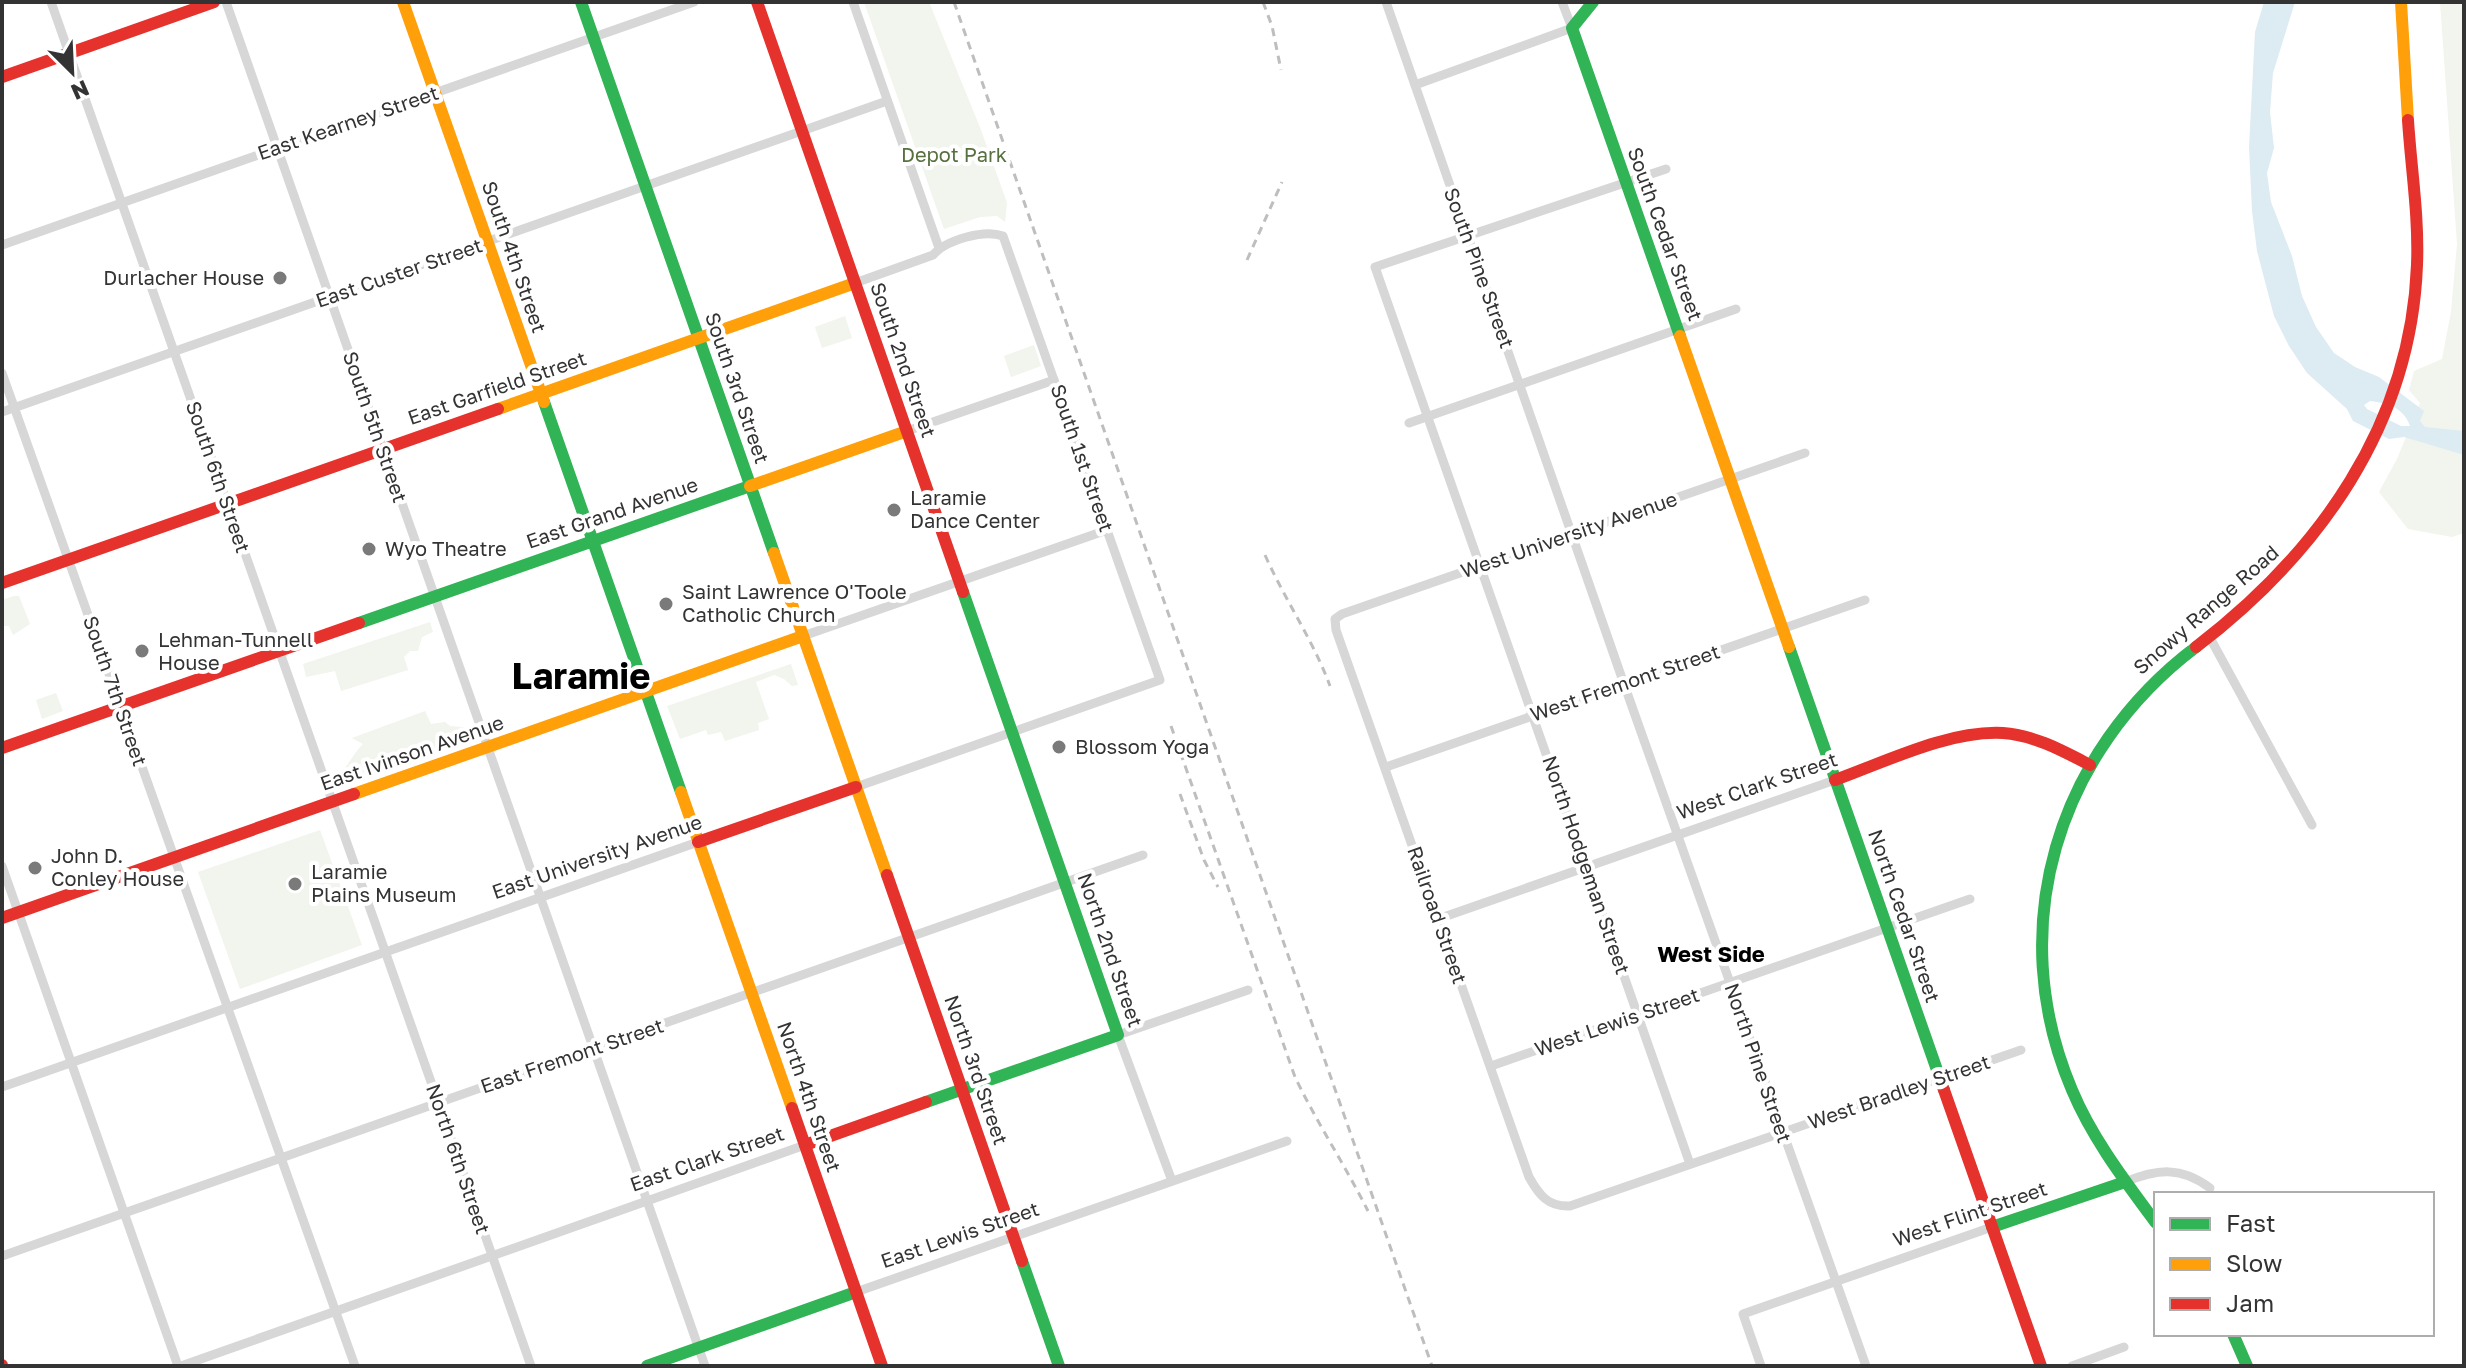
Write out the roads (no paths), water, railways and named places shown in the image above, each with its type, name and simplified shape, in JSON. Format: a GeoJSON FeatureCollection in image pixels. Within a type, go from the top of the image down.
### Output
{"type":"FeatureCollection","features":[{"type":"Feature","properties":{"kind":"street","name":"South 6th Street"},"geometry":{"type":"LineString","coordinates":[[51,2],[386,952]]}},
{"type":"Feature","properties":{"kind":"street"},"geometry":{"type":"LineString","coordinates":[[2,77],[214,2]]}},
{"type":"Feature","properties":{"kind":"street","name":"South 5th Street"},"geometry":{"type":"LineString","coordinates":[[226,2],[705,1366]]}},
{"type":"Feature","properties":{"kind":"street","name":"South 4th Street"},"geometry":{"type":"LineString","coordinates":[[403,2],[698,842]]}},
{"type":"Feature","properties":{"kind":"street","name":"South 3rd Street"},"geometry":{"type":"LineString","coordinates":[[581,2],[856,787]]}},
{"type":"Feature","properties":{"kind":"street","name":"East Kearney Street"},"geometry":{"type":"LineString","coordinates":[[2,245],[694,2]]}},
{"type":"Feature","properties":{"kind":"street","name":"South 2nd Street"},"geometry":{"type":"LineString","coordinates":[[757,2],[1012,732]]}},
{"type":"Feature","properties":{"kind":"street"},"geometry":{"type":"LineString","coordinates":[[853,2],[939,248]]}},
{"type":"Feature","properties":{"kind":"street","name":"South Pine Street"},"geometry":{"type":"LineString","coordinates":[[1386,2],[1573,534]]}},
{"type":"Feature","properties":{"kind":"street","name":"South Cedar Street"},"geometry":{"type":"LineString","coordinates":[[1562,2],[1729,479]]}},
{"type":"Feature","properties":{"kind":"street"},"geometry":{"type":"LineString","coordinates":[[1415,85],[1572,28],[1593,2]]}},
{"type":"Feature","properties":{"kind":"street","name":"Snowy Range Road"},"geometry":{"type":"LineString","coordinates":[[2154,1220],[2125,1182],[2090,1125],[2063,1068],[2050,1022],[2039,951],[2040,924],[2054,847],[2069,804],[2118,721],[2145,689],[2275,580],[2299,555],[2354,477],[2372,444],[2403,358],[2418,259],[2401,2]]}},
{"type":"Feature","properties":{"kind":"street","name":"East Custer Street"},"geometry":{"type":"LineString","coordinates":[[2,412],[887,101]]}},
{"type":"Feature","properties":{"kind":"street"},"geometry":{"type":"LineString","coordinates":[[1467,236],[1666,169]]}},
{"type":"Feature","properties":{"kind":"street","name":"East Garfield Street"},"geometry":{"type":"LineString","coordinates":[[2,583],[855,283],[933,255],[939,248],[969,238],[996,234],[1003,236]]}},
{"type":"Feature","properties":{"kind":"street","name":"South 1st Street"},"geometry":{"type":"LineString","coordinates":[[1003,236],[1160,680]]}},
{"type":"Feature","properties":{"kind":"street","name":"North Hodgeman Street"},"geometry":{"type":"LineString","coordinates":[[1467,236],[1375,267],[1690,1164]]}},
{"type":"Feature","properties":{"kind":"street"},"geometry":{"type":"LineString","coordinates":[[1409,423],[1736,309]]}},
{"type":"Feature","properties":{"kind":"street","name":"South 7th Street"},"geometry":{"type":"LineString","coordinates":[[2,373],[355,1366]]}},
{"type":"Feature","properties":{"kind":"street","name":"East Grand Avenue"},"geometry":{"type":"LineString","coordinates":[[2,748],[1054,380]]}},
{"type":"Feature","properties":{"kind":"street","name":"West University Avenue"},"geometry":{"type":"LineString","coordinates":[[1335,619],[1805,453]]}},
{"type":"Feature","properties":{"kind":"street","name":"North Cedar Street"},"geometry":{"type":"LineString","coordinates":[[1729,479],[2041,1366]]}},
{"type":"Feature","properties":{"kind":"street","name":"East Ivinson Avenue"},"geometry":{"type":"LineString","coordinates":[[2,918],[1107,530]]}},
{"type":"Feature","properties":{"kind":"street","name":"North Pine Street"},"geometry":{"type":"LineString","coordinates":[[1573,534],[1866,1366]]}},
{"type":"Feature","properties":{"kind":"street","name":"West Fremont Street"},"geometry":{"type":"LineString","coordinates":[[1386,767],[1865,600]]}},
{"type":"Feature","properties":{"kind":"street","name":"Railroad Street"},"geometry":{"type":"LineString","coordinates":[[1335,619],[1336,630],[1529,1177],[1550,1204]]}},
{"type":"Feature","properties":{"kind":"street"},"geometry":{"type":"LineString","coordinates":[[2209,636],[2312,825]]}},
{"type":"Feature","properties":{"kind":"street","name":"East University Avenue"},"geometry":{"type":"LineString","coordinates":[[2,1087],[1160,680]]}},
{"type":"Feature","properties":{"kind":"street","name":"North 2nd Street"},"geometry":{"type":"LineString","coordinates":[[1012,732],[1172,1181]]}},
{"type":"Feature","properties":{"kind":"street","name":"West Clark Street"},"geometry":{"type":"LineString","coordinates":[[1438,919],[1945,742],[1988,733],[2014,735],[2041,741],[2090,765]]}},
{"type":"Feature","properties":{"kind":"street","name":"North 3rd Street"},"geometry":{"type":"LineString","coordinates":[[856,787],[1059,1366]]}},
{"type":"Feature","properties":{"kind":"street","name":"North 4th Street"},"geometry":{"type":"LineString","coordinates":[[698,842],[882,1366]]}},
{"type":"Feature","properties":{"kind":"street","name":"East Fremont Street"},"geometry":{"type":"LineString","coordinates":[[2,1256],[1143,855]]}},
{"type":"Feature","properties":{"kind":"street"},"geometry":{"type":"LineString","coordinates":[[2,866],[180,1366]]}},
{"type":"Feature","properties":{"kind":"street","name":"West Lewis Street"},"geometry":{"type":"LineString","coordinates":[[1491,1066],[1970,899]]}},
{"type":"Feature","properties":{"kind":"street","name":"North 6th Street"},"geometry":{"type":"LineString","coordinates":[[386,952],[531,1366]]}},
{"type":"Feature","properties":{"kind":"street","name":"East Clark Street"},"geometry":{"type":"LineString","coordinates":[[180,1366],[1248,990]]}},
{"type":"Feature","properties":{"kind":"street","name":"West Bradley Street"},"geometry":{"type":"LineString","coordinates":[[1550,1204],[1570,1206],[2021,1050]]}},
{"type":"Feature","properties":{"kind":"street","name":"East Lewis Street"},"geometry":{"type":"LineString","coordinates":[[647,1366],[1287,1141]]}},
{"type":"Feature","properties":{"kind":"street","name":"West Flint Street"},"geometry":{"type":"LineString","coordinates":[[1761,1366],[1743,1314],[2145,1174],[2174,1171],[2198,1179],[2210,1188]]}},
{"type":"Feature","properties":{"kind":"street"},"geometry":{"type":"LineString","coordinates":[[2234,1336],[2247,1366]]}},
{"type":"Feature","properties":{"kind":"street"},"geometry":{"type":"LineString","coordinates":[[2072,1366],[2124,1347]]}},
{"type":"Feature","properties":{"kind":"railway"},"geometry":{"type":"LineString","coordinates":[[954,2],[1432,1366]]}},
{"type":"Feature","properties":{"kind":"railway"},"geometry":{"type":"LineString","coordinates":[[1263,2],[1272,26],[1281,70]]}},
{"type":"Feature","properties":{"kind":"railway"},"geometry":{"type":"LineString","coordinates":[[1247,260],[1282,182]]}},
{"type":"Feature","properties":{"kind":"railway"},"geometry":{"type":"LineString","coordinates":[[1265,555],[1330,686]]}},
{"type":"Feature","properties":{"kind":"railway"},"geometry":{"type":"LineString","coordinates":[[1171,726],[1295,1077],[1368,1211]]}},
{"type":"Feature","properties":{"kind":"railway"},"geometry":{"type":"LineString","coordinates":[[1180,794],[1204,860],[1218,887]]}},
{"type":"Feature","properties":{"kind":"place","name":"Durlacher House"},"geometry":{"type":"Point","coordinates":[280,278]}},
{"type":"Feature","properties":{"kind":"place","name":"Laramie Dance Center"},"geometry":{"type":"Point","coordinates":[894,510]}},
{"type":"Feature","properties":{"kind":"place","name":"Wyo Theatre"},"geometry":{"type":"Point","coordinates":[369,549]}},
{"type":"Feature","properties":{"kind":"place","name":"Saint Lawrence O'Toole Catholic Church"},"geometry":{"type":"Point","coordinates":[666,604]}},
{"type":"Feature","properties":{"kind":"place","name":"Lehman-Tunnell House"},"geometry":{"type":"Point","coordinates":[142,651]}},
{"type":"Feature","properties":{"kind":"place","name":"Blossom Yoga"},"geometry":{"type":"Point","coordinates":[1059,747]}},
{"type":"Feature","properties":{"kind":"place","name":"John D. Conley House"},"geometry":{"type":"Point","coordinates":[35,868]}},
{"type":"Feature","properties":{"kind":"place","name":"Laramie Plains Museum"},"geometry":{"type":"Point","coordinates":[295,884]}},
{"type":"Feature","properties":{"kind":"district","name":"Laramie"},"geometry":{"type":"Point","coordinates":[581,676]}},
{"type":"Feature","properties":{"kind":"district","name":"West Side"},"geometry":{"type":"Point","coordinates":[1711,954]}},
{"type":"Feature","properties":{"kind":"park label","name":"Depot Park"},"geometry":{"type":"Point","coordinates":[954,155]}}]}
